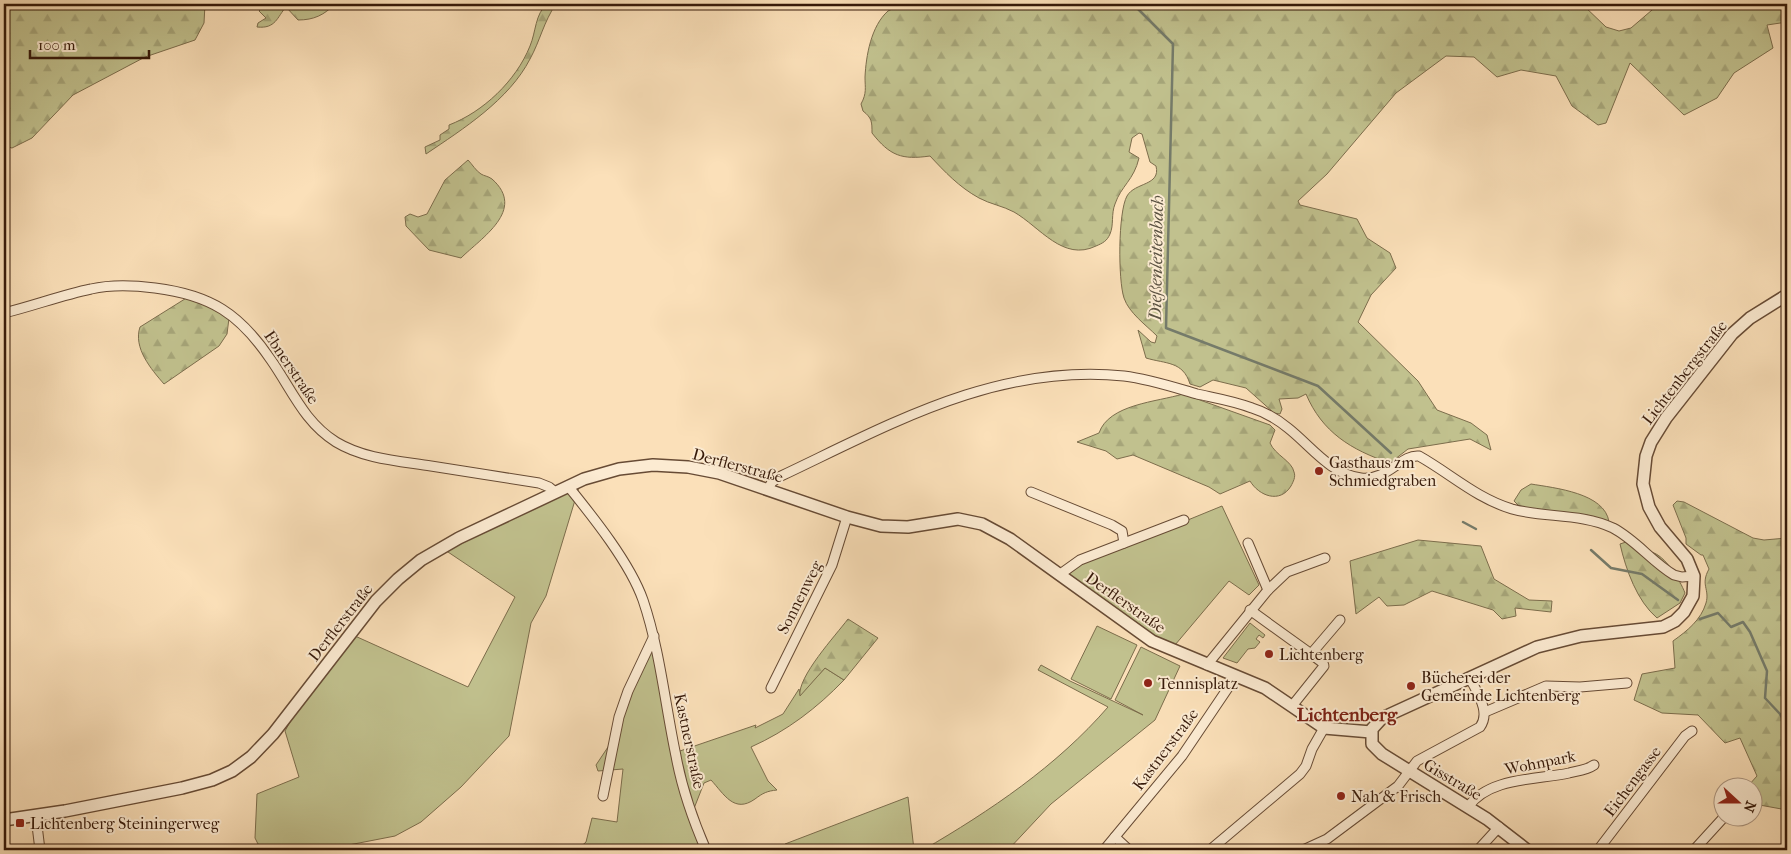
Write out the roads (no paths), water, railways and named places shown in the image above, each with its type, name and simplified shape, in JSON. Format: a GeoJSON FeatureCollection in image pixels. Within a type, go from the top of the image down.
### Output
{"type":"FeatureCollection","features":[{"type":"Feature","properties":{"kind":"street","name":"Ebnerstraße"},"geometry":{"type":"LineString","coordinates":[[4,313],[90,289],[113,286],[142,286],[198,296],[219,306],[242,325],[271,361],[299,407],[323,432],[339,444],[376,457],[539,483],[549,486],[555,492]]}},
{"type":"Feature","properties":{"kind":"street","name":"Lichtenbergstraße"},"geometry":{"type":"LineString","coordinates":[[1694,576],[1687,559],[1660,527],[1649,507],[1643,478],[1648,448],[1666,418],[1732,334],[1750,318],[1787,295]]}},
{"type":"Feature","properties":{"kind":"street"},"geometry":{"type":"LineString","coordinates":[[768,489],[772,482],[781,476],[927,407],[955,397],[1030,380],[1063,375],[1100,374],[1138,379],[1242,405],[1262,412],[1288,428],[1329,464],[1359,478],[1379,476],[1411,457],[1419,456],[1481,496],[1520,511],[1579,518],[1608,526],[1629,538],[1669,572],[1682,577],[1694,576],[1695,585],[1691,601],[1684,612],[1669,624],[1654,629],[1595,634],[1563,640],[1522,653],[1382,718],[1371,732]]}},
{"type":"Feature","properties":{"kind":"street","name":"Derflerstraße"},"geometry":{"type":"LineString","coordinates":[[4,820],[36,816],[182,788],[212,780],[232,771],[251,757],[273,734],[376,601],[398,578],[439,549],[568,486],[618,469],[670,465],[712,471],[848,517],[890,527],[908,527],[952,519],[976,522],[1003,534],[1145,638],[1265,688],[1324,728],[1371,732]]}},
{"type":"Feature","properties":{"kind":"street","name":"Kastnerstraße"},"geometry":{"type":"LineString","coordinates":[[568,486],[626,566],[642,598],[654,636],[676,758],[692,818],[706,850]]}},
{"type":"Feature","properties":{"kind":"street"},"geometry":{"type":"LineString","coordinates":[[1031,492],[1112,525],[1122,531],[1124,543]]}},
{"type":"Feature","properties":{"kind":"street","name":"Sonnenweg"},"geometry":{"type":"LineString","coordinates":[[771,688],[832,565],[848,517]]}},
{"type":"Feature","properties":{"kind":"street"},"geometry":{"type":"LineString","coordinates":[[1059,575],[1080,560],[1184,520]]}},
{"type":"Feature","properties":{"kind":"street"},"geometry":{"type":"LineString","coordinates":[[1248,543],[1268,590]]}},
{"type":"Feature","properties":{"kind":"street"},"geometry":{"type":"LineString","coordinates":[[1206,665],[1250,610],[1287,572],[1324,558]]}},
{"type":"Feature","properties":{"kind":"street"},"geometry":{"type":"LineString","coordinates":[[1250,610],[1323,663],[1324,666],[1292,706]]}},
{"type":"Feature","properties":{"kind":"street"},"geometry":{"type":"LineString","coordinates":[[1311,654],[1340,620]]}},
{"type":"Feature","properties":{"kind":"street"},"geometry":{"type":"LineString","coordinates":[[603,796],[619,717],[628,691],[654,636]]}},
{"type":"Feature","properties":{"kind":"street","name":"Kastnerstraße"},"geometry":{"type":"LineString","coordinates":[[1104,850],[1182,756],[1236,676]]}},
{"type":"Feature","properties":{"kind":"street"},"geometry":{"type":"LineString","coordinates":[[1303,850],[1327,839],[1398,786],[1417,761],[1477,730],[1484,722],[1485,712],[1470,678]]}},
{"type":"Feature","properties":{"kind":"street"},"geometry":{"type":"LineString","coordinates":[[1485,712],[1546,686],[1580,687],[1627,683]]}},
{"type":"Feature","properties":{"kind":"street"},"geometry":{"type":"LineString","coordinates":[[1210,850],[1300,774],[1306,766],[1314,745],[1324,728]]}},
{"type":"Feature","properties":{"kind":"street","name":"Eichengasse"},"geometry":{"type":"LineString","coordinates":[[1598,850],[1685,736],[1692,731]]}},
{"type":"Feature","properties":{"kind":"street","name":"Gisstraße"},"geometry":{"type":"LineString","coordinates":[[1371,732],[1370,739],[1375,749],[1499,827],[1527,850]]}},
{"type":"Feature","properties":{"kind":"street","name":"Wohnpark"},"geometry":{"type":"LineString","coordinates":[[1468,807],[1474,800],[1498,786],[1586,769],[1594,764]]}},
{"type":"Feature","properties":{"kind":"street"},"geometry":{"type":"LineString","coordinates":[[36,816],[40,850]]}},
{"type":"Feature","properties":{"kind":"street"},"geometry":{"type":"LineString","coordinates":[[1694,850],[1716,826]]}},
{"type":"Feature","properties":{"kind":"street"},"geometry":{"type":"LineString","coordinates":[[1478,850],[1499,827]]}},
{"type":"Feature","properties":{"kind":"street"},"geometry":{"type":"LineString","coordinates":[[1115,837],[1129,850]]}},
{"type":"Feature","properties":{"kind":"waterway","name":"Dießenleitenbach"},"geometry":{"type":"LineString","coordinates":[[1133,4],[1173,44],[1166,328],[1318,386],[1391,453]]}},
{"type":"Feature","properties":{"kind":"waterway","name":"Dießenleitenbach"},"geometry":{"type":"LineString","coordinates":[[1463,522],[1476,529]]}},
{"type":"Feature","properties":{"kind":"waterway","name":"Dießenleitenbach"},"geometry":{"type":"LineString","coordinates":[[1591,550],[1611,568],[1642,574],[1678,600]]}},
{"type":"Feature","properties":{"kind":"waterway","name":"Dießenleitenbach"},"geometry":{"type":"LineString","coordinates":[[1700,619],[1718,613],[1731,627],[1743,622],[1750,632],[1767,671],[1765,698],[1780,714],[1787,726]]}},
{"type":"Feature","properties":{"kind":"place","name":"Gasthaus zm Schmiedgraben"},"geometry":{"type":"Point","coordinates":[1319,471]}},
{"type":"Feature","properties":{"kind":"place","name":"Lichtenberg"},"geometry":{"type":"Point","coordinates":[1269,654]}},
{"type":"Feature","properties":{"kind":"place","name":"Tennisplatz"},"geometry":{"type":"Point","coordinates":[1148,683]}},
{"type":"Feature","properties":{"kind":"place","name":"Bücherei der Gemeinde Lichtenberg"},"geometry":{"type":"Point","coordinates":[1411,686]}},
{"type":"Feature","properties":{"kind":"place","name":"Nah & Frisch"},"geometry":{"type":"Point","coordinates":[1341,796]}},
{"type":"Feature","properties":{"kind":"place","name":"Lichtenberg Steiningerweg"},"geometry":{"type":"Point","coordinates":[20,823]}},
{"type":"Feature","properties":{"kind":"district","name":"Lichtenberg"},"geometry":{"type":"Point","coordinates":[1347,714]}}]}
